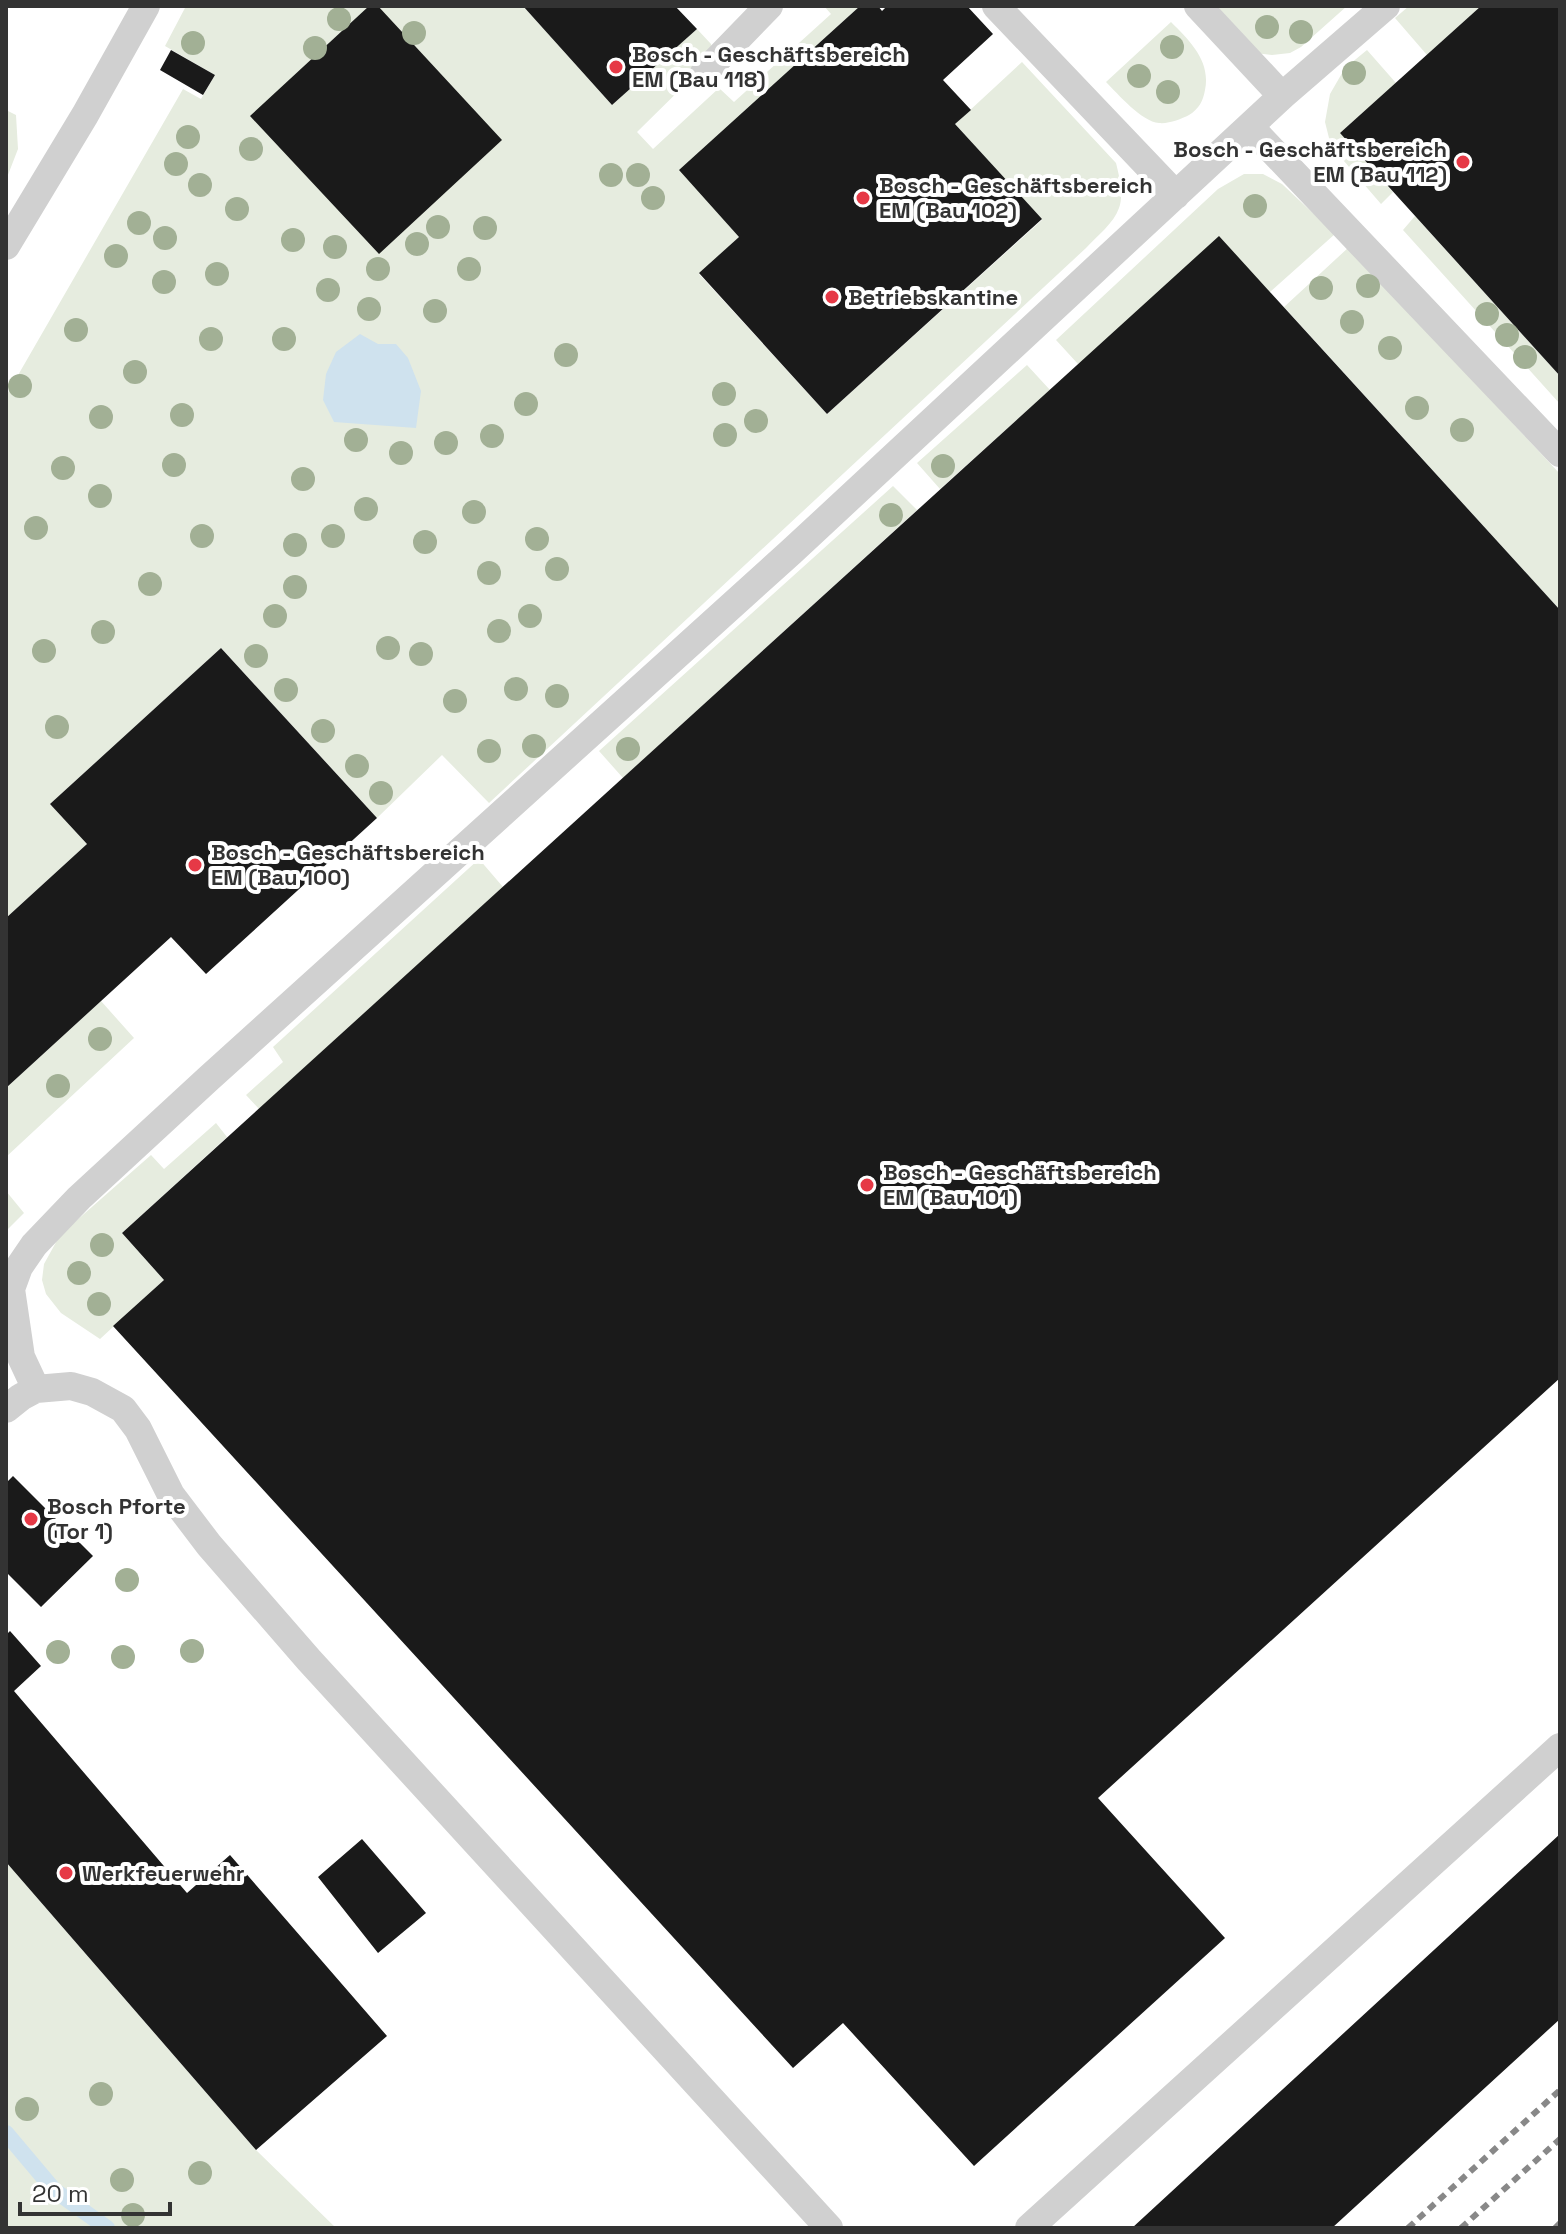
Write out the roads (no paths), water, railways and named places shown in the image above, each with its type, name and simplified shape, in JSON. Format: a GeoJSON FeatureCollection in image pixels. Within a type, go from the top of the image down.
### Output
{"type":"FeatureCollection","features":[{"type":"Feature","properties":{"kind":"lane"},"geometry":{"type":"LineString","coordinates":[[6,246],[146,6]]}},
{"type":"Feature","properties":{"kind":"lane"},"geometry":{"type":"LineString","coordinates":[[704,73],[769,6]]}},
{"type":"Feature","properties":{"kind":"lane"},"geometry":{"type":"LineString","coordinates":[[996,6],[1176,195]]}},
{"type":"Feature","properties":{"kind":"lane"},"geometry":{"type":"LineString","coordinates":[[1198,6],[1282,96]]}},
{"type":"Feature","properties":{"kind":"lane"},"geometry":{"type":"LineString","coordinates":[[36,1389],[21,1357],[11,1289],[19,1267],[34,1245],[79,1198],[791,552],[1282,96],[1386,6]]}},
{"type":"Feature","properties":{"kind":"lane"},"geometry":{"type":"LineString","coordinates":[[1250,127],[1560,453]]}},
{"type":"Feature","properties":{"kind":"lane"},"geometry":{"type":"LineString","coordinates":[[6,1409],[36,1389],[71,1386],[92,1392],[123,1409],[138,1429],[171,1495],[219,1556],[309,1660],[829,2228]]}},
{"type":"Feature","properties":{"kind":"lane"},"geometry":{"type":"LineString","coordinates":[[1029,2228],[1560,1747]]}},
{"type":"Feature","properties":{"kind":"water"},"geometry":{"type":"Polygon","coordinates":[[[360,334],[378,344],[396,344],[408,358],[421,391],[416,428],[334,422],[323,400],[326,374],[336,352],[360,334]]]}},
{"type":"Feature","properties":{"kind":"waterway"},"geometry":{"type":"LineString","coordinates":[[6,2133],[54,2190],[107,2228]]}},
{"type":"Feature","properties":{"kind":"railway"},"geometry":{"type":"LineString","coordinates":[[1408,2228],[1560,2090]]}},
{"type":"Feature","properties":{"kind":"railway"},"geometry":{"type":"LineString","coordinates":[[1461,2228],[1560,2139]]}},
{"type":"Feature","properties":{"kind":"railway"},"geometry":{"type":"LineString","coordinates":[[1555,2228],[1560,2223]]}},
{"type":"Feature","properties":{"kind":"place","name":"Bosch - Geschäftsbereich EM (Bau 118)"},"geometry":{"type":"Point","coordinates":[616,67]}},
{"type":"Feature","properties":{"kind":"place","name":"Bosch - Geschäftsbereich EM (Bau 112)"},"geometry":{"type":"Point","coordinates":[1463,162]}},
{"type":"Feature","properties":{"kind":"place","name":"Bosch - Geschäftsbereich EM (Bau 102)"},"geometry":{"type":"Point","coordinates":[863,198]}},
{"type":"Feature","properties":{"kind":"place","name":"Betriebskantine"},"geometry":{"type":"Point","coordinates":[832,297]}},
{"type":"Feature","properties":{"kind":"place","name":"Bosch - Geschäftsbereich EM (Bau 100)"},"geometry":{"type":"Point","coordinates":[195,865]}},
{"type":"Feature","properties":{"kind":"place","name":"Bosch - Geschäftsbereich EM (Bau 101)"},"geometry":{"type":"Point","coordinates":[867,1185]}},
{"type":"Feature","properties":{"kind":"place","name":"Bosch Pforte (Tor 1)"},"geometry":{"type":"Point","coordinates":[31,1519]}},
{"type":"Feature","properties":{"kind":"place","name":"Werkfeuerwehr"},"geometry":{"type":"Point","coordinates":[66,1873]}}]}
